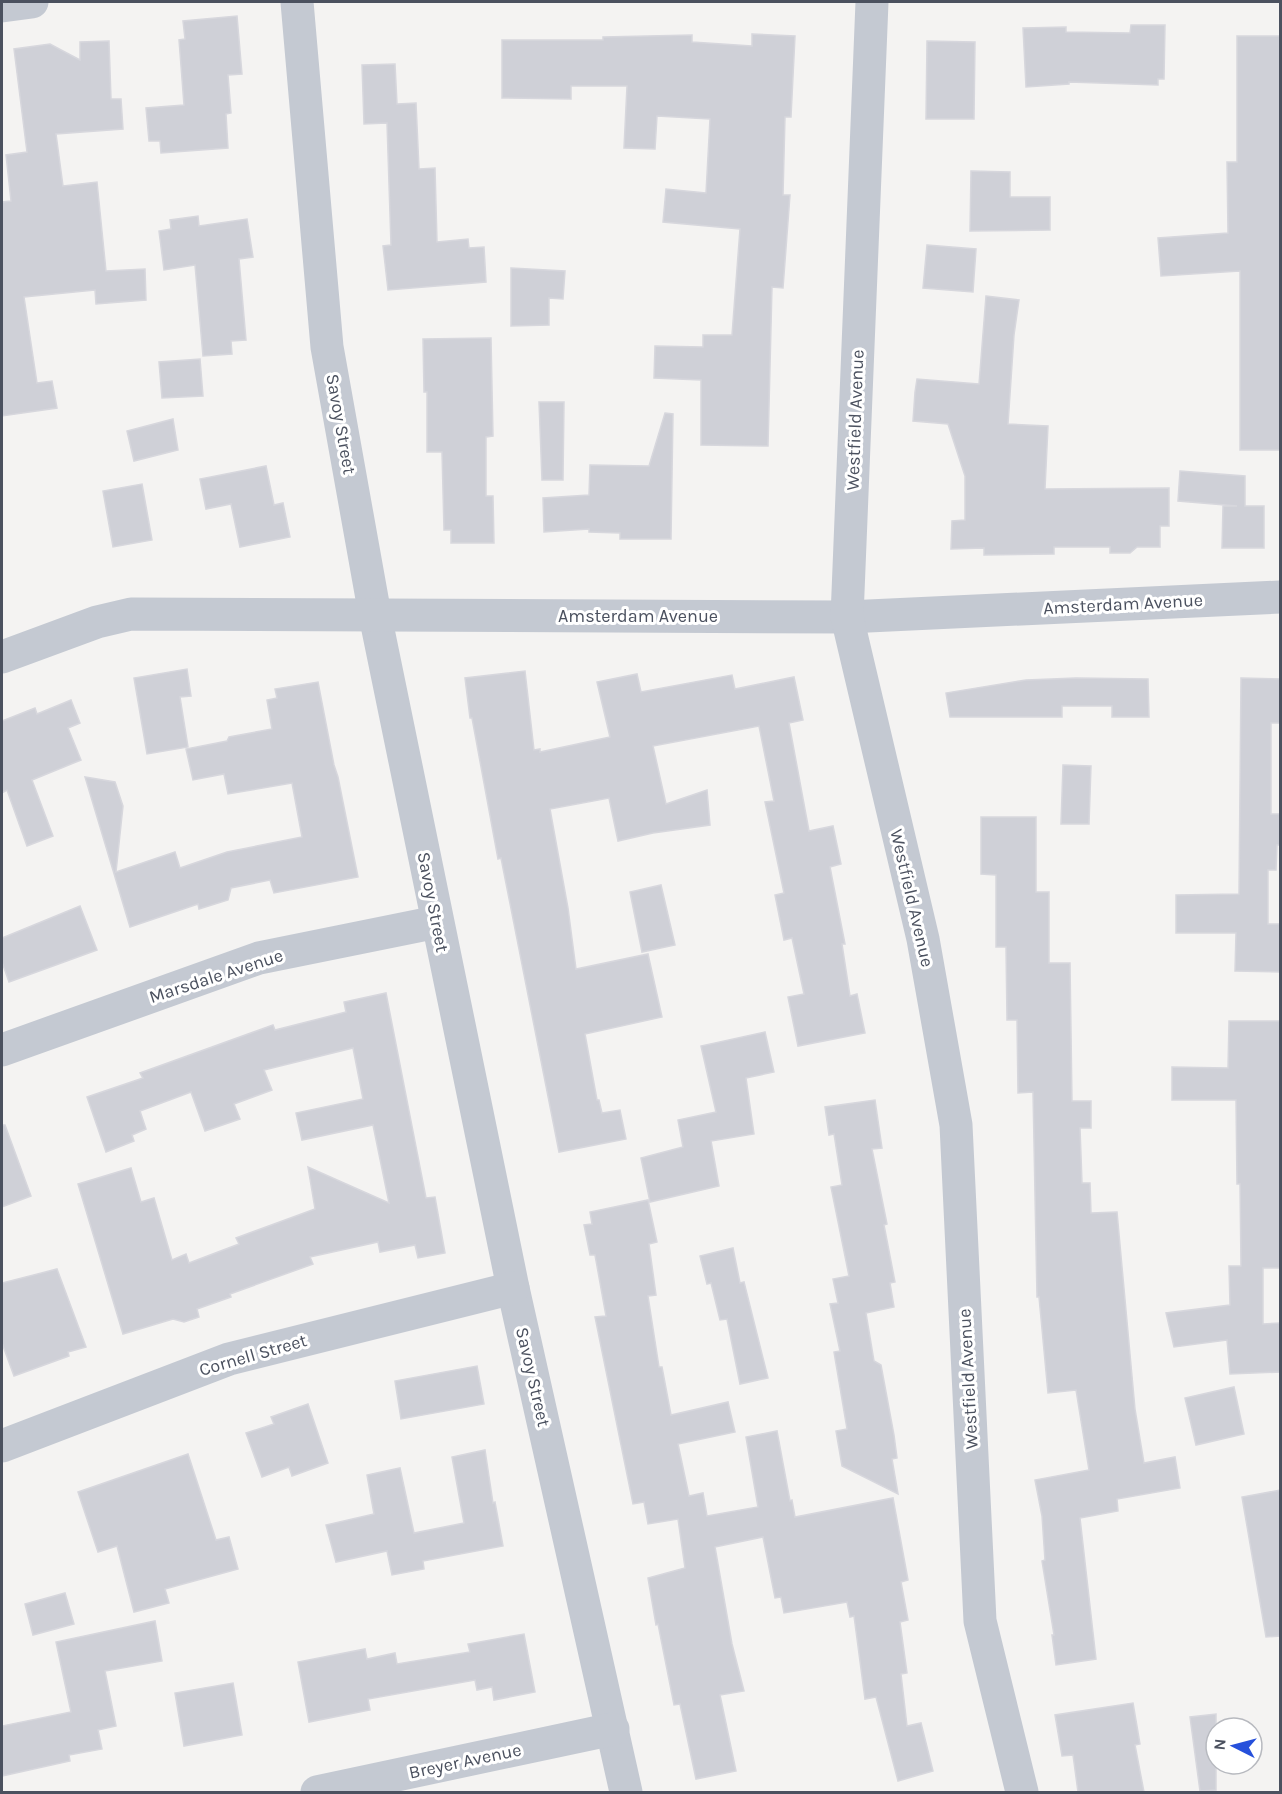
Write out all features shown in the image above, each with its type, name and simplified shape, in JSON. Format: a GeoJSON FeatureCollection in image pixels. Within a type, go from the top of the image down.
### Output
{"type":"FeatureCollection","features":[{"type":"Feature","properties":{"kind":"street"},"geometry":{"type":"LineString","coordinates":[[2,6],[32,2]]}},
{"type":"Feature","properties":{"kind":"street","name":"Savoy Street"},"geometry":{"type":"LineString","coordinates":[[297,2],[327,347],[375,615],[513,1288],[626,1792]]}},
{"type":"Feature","properties":{"kind":"street","name":"Westfield Avenue"},"geometry":{"type":"LineString","coordinates":[[872,2],[847,617],[923,939],[956,1125],[980,1621],[1022,1792]]}},
{"type":"Feature","properties":{"kind":"street","name":"Amsterdam Avenue"},"geometry":{"type":"LineString","coordinates":[[2,657],[97,622],[132,614],[847,617],[1281,597]]}},
{"type":"Feature","properties":{"kind":"street","name":"Marsdale Avenue"},"geometry":{"type":"LineString","coordinates":[[2,1050],[259,958],[437,922]]}},
{"type":"Feature","properties":{"kind":"street","name":"Cornell Street"},"geometry":{"type":"LineString","coordinates":[[2,1446],[229,1359],[513,1288]]}},
{"type":"Feature","properties":{"kind":"street","name":"Breyer Avenue"},"geometry":{"type":"LineString","coordinates":[[317,1792],[613,1729]]}},
{"type":"Feature","properties":{"kind":"building"},"geometry":{"type":"Polygon","coordinates":[[[237,16],[242,74],[228,75],[231,113],[226,114],[228,148],[161,153],[160,141],[149,141],[146,108],[184,105],[179,40],[185,39],[183,21],[237,16]]]}},
{"type":"Feature","properties":{"kind":"building"},"geometry":{"type":"Polygon","coordinates":[[[1131,25],[1165,25],[1164,79],[1158,79],[1158,85],[1069,82],[1069,84],[1026,87],[1023,28],[1066,27],[1066,32],[1130,33],[1131,25]]]}},
{"type":"Feature","properties":{"kind":"building"},"geometry":{"type":"Polygon","coordinates":[[[752,34],[795,36],[791,117],[785,117],[783,195],[790,195],[783,288],[772,287],[768,446],[701,445],[701,380],[654,378],[655,346],[703,347],[703,335],[732,335],[740,229],[663,222],[666,189],[706,193],[710,119],[657,116],[655,149],[624,148],[627,86],[571,86],[571,99],[502,98],[502,40],[603,40],[603,37],[692,35],[692,42],[752,46],[752,34]]]}},
{"type":"Feature","properties":{"kind":"building"},"geometry":{"type":"Polygon","coordinates":[[[1237,36],[1281,36],[1281,450],[1240,450],[1240,271],[1161,276],[1158,238],[1228,233],[1227,162],[1237,162],[1237,36]]]}},
{"type":"Feature","properties":{"kind":"building"},"geometry":{"type":"Polygon","coordinates":[[[109,41],[111,99],[121,99],[123,129],[56,134],[63,186],[97,182],[106,271],[145,269],[146,300],[96,304],[95,290],[24,297],[37,383],[52,381],[57,408],[2,416],[2,202],[11,201],[6,155],[27,152],[14,49],[50,44],[80,60],[80,42],[109,41]]]}},
{"type":"Feature","properties":{"kind":"building"},"geometry":{"type":"Polygon","coordinates":[[[927,41],[975,42],[974,119],[926,119],[927,41]]]}},
{"type":"Feature","properties":{"kind":"building"},"geometry":{"type":"Polygon","coordinates":[[[395,64],[397,104],[416,103],[419,169],[435,168],[437,242],[468,239],[469,248],[484,247],[486,282],[388,290],[383,246],[391,245],[387,123],[364,124],[362,65],[395,64]]]}},
{"type":"Feature","properties":{"kind":"building"},"geometry":{"type":"Polygon","coordinates":[[[971,171],[1010,172],[1010,197],[1050,197],[1050,230],[970,231],[971,171]]]}},
{"type":"Feature","properties":{"kind":"building"},"geometry":{"type":"Polygon","coordinates":[[[198,216],[199,226],[247,219],[253,257],[239,259],[246,340],[231,341],[232,354],[203,356],[195,265],[164,270],[159,231],[171,229],[170,220],[198,216]]]}},
{"type":"Feature","properties":{"kind":"building"},"geometry":{"type":"Polygon","coordinates":[[[927,245],[976,249],[973,292],[923,288],[927,245]]]}},
{"type":"Feature","properties":{"kind":"building"},"geometry":{"type":"Polygon","coordinates":[[[511,268],[565,271],[563,299],[549,298],[549,325],[511,326],[511,268]]]}},
{"type":"Feature","properties":{"kind":"building"},"geometry":{"type":"Polygon","coordinates":[[[986,296],[1019,300],[1014,335],[1008,424],[1048,426],[1045,489],[1169,488],[1169,526],[1160,526],[1160,547],[1137,547],[1130,553],[1110,553],[1110,547],[1054,547],[1054,554],[984,555],[984,548],[951,549],[952,521],[965,520],[965,476],[948,424],[913,421],[915,392],[917,379],[979,384],[986,296]]]}},
{"type":"Feature","properties":{"kind":"building"},"geometry":{"type":"Polygon","coordinates":[[[491,338],[493,436],[486,437],[486,496],[493,496],[494,543],[451,543],[451,530],[444,530],[442,452],[427,452],[427,392],[424,392],[423,339],[491,338]]]}},
{"type":"Feature","properties":{"kind":"building"},"geometry":{"type":"Polygon","coordinates":[[[200,359],[203,396],[162,398],[159,362],[200,359]]]}},
{"type":"Feature","properties":{"kind":"building"},"geometry":{"type":"Polygon","coordinates":[[[539,402],[564,402],[563,480],[542,480],[539,402]]]}},
{"type":"Feature","properties":{"kind":"building"},"geometry":{"type":"Polygon","coordinates":[[[665,413],[673,414],[671,539],[620,539],[620,533],[589,532],[589,529],[544,532],[543,498],[589,495],[590,465],[649,466],[665,413]]]}},
{"type":"Feature","properties":{"kind":"building"},"geometry":{"type":"Polygon","coordinates":[[[173,419],[178,450],[134,461],[127,431],[173,419]]]}},
{"type":"Feature","properties":{"kind":"building"},"geometry":{"type":"Polygon","coordinates":[[[266,466],[274,505],[283,503],[290,537],[240,547],[231,504],[206,509],[200,479],[266,466]]]}},
{"type":"Feature","properties":{"kind":"building"},"geometry":{"type":"Polygon","coordinates":[[[1180,471],[1245,476],[1245,506],[1264,506],[1264,548],[1222,548],[1223,506],[1237,506],[1178,501],[1180,471]]]}},
{"type":"Feature","properties":{"kind":"building"},"geometry":{"type":"Polygon","coordinates":[[[142,484],[152,540],[113,547],[103,491],[142,484]]]}},
{"type":"Feature","properties":{"kind":"building"},"geometry":{"type":"Polygon","coordinates":[[[187,669],[191,696],[180,697],[188,747],[147,754],[134,678],[187,669]]]}},
{"type":"Feature","properties":{"kind":"building"},"geometry":{"type":"Polygon","coordinates":[[[525,671],[534,750],[540,749],[540,752],[610,737],[597,682],[637,674],[641,692],[732,675],[735,689],[794,677],[803,720],[789,723],[809,831],[833,826],[841,864],[830,867],[845,944],[842,944],[850,996],[857,994],[865,1033],[798,1046],[788,997],[804,994],[792,938],[784,940],[775,895],[784,893],[765,802],[774,801],[759,726],[653,746],[666,804],[707,790],[710,825],[653,833],[618,841],[609,798],[550,809],[568,908],[576,969],[648,954],[662,1017],[585,1034],[597,1100],[599,1100],[602,1113],[620,1110],[626,1139],[559,1152],[501,858],[498,859],[472,718],[470,718],[465,678],[525,671]]]}},
{"type":"Feature","properties":{"kind":"building"},"geometry":{"type":"Polygon","coordinates":[[[1241,678],[1281,679],[1281,723],[1271,723],[1271,814],[1281,814],[1281,845],[1277,845],[1276,870],[1268,870],[1268,924],[1281,924],[1281,972],[1235,971],[1236,933],[1176,933],[1176,895],[1239,894],[1241,678]]]}},
{"type":"Feature","properties":{"kind":"building"},"geometry":{"type":"Polygon","coordinates":[[[1148,679],[1149,717],[1112,717],[1112,706],[1062,706],[1062,717],[950,717],[946,693],[1026,680],[1148,679]]]}},
{"type":"Feature","properties":{"kind":"building"},"geometry":{"type":"Polygon","coordinates":[[[318,682],[358,877],[274,893],[270,880],[231,888],[228,900],[199,909],[198,904],[130,927],[85,777],[115,782],[123,806],[116,872],[175,852],[180,868],[227,852],[302,837],[292,783],[228,794],[224,774],[193,780],[186,749],[227,741],[229,737],[272,729],[267,700],[277,698],[275,689],[318,682]]]}},
{"type":"Feature","properties":{"kind":"building"},"geometry":{"type":"Polygon","coordinates":[[[71,700],[80,723],[68,728],[81,760],[32,780],[53,836],[27,846],[7,790],[2,793],[2,721],[35,708],[37,714],[71,700]]]}},
{"type":"Feature","properties":{"kind":"building"},"geometry":{"type":"Polygon","coordinates":[[[1063,765],[1091,766],[1089,824],[1061,824],[1063,765]]]}},
{"type":"Feature","properties":{"kind":"building"},"geometry":{"type":"Polygon","coordinates":[[[981,817],[1036,817],[1036,892],[1049,892],[1049,963],[1070,963],[1072,1101],[1091,1101],[1091,1128],[1080,1128],[1082,1183],[1090,1183],[1091,1213],[1117,1212],[1135,1409],[1144,1463],[1175,1457],[1180,1488],[1117,1499],[1118,1511],[1080,1518],[1096,1659],[1056,1665],[1052,1635],[1054,1635],[1042,1561],[1045,1560],[1042,1516],[1035,1480],[1089,1470],[1076,1390],[1048,1393],[1039,1297],[1037,1297],[1033,1092],[1018,1093],[1017,1020],[1007,1020],[1006,947],[996,947],[996,875],[981,874],[981,817]]]}},
{"type":"Feature","properties":{"kind":"building"},"geometry":{"type":"Polygon","coordinates":[[[661,885],[675,945],[642,952],[630,892],[661,885]]]}},
{"type":"Feature","properties":{"kind":"building"},"geometry":{"type":"Polygon","coordinates":[[[80,906],[97,950],[9,982],[2,962],[2,938],[80,906]]]}},
{"type":"Feature","properties":{"kind":"building"},"geometry":{"type":"Polygon","coordinates":[[[386,993],[426,1198],[435,1197],[445,1253],[418,1258],[415,1245],[380,1252],[378,1242],[310,1257],[313,1264],[230,1294],[231,1297],[197,1309],[199,1317],[184,1322],[173,1319],[123,1334],[78,1184],[131,1168],[141,1202],[154,1198],[172,1260],[186,1254],[189,1263],[239,1244],[236,1238],[315,1209],[308,1167],[389,1203],[373,1125],[302,1140],[296,1113],[363,1099],[353,1048],[264,1070],[272,1090],[234,1104],[240,1119],[205,1131],[191,1092],[140,1111],[146,1129],[132,1135],[134,1141],[106,1152],[87,1097],[143,1078],[140,1073],[273,1025],[275,1030],[346,1012],[344,1002],[386,993]]]}},
{"type":"Feature","properties":{"kind":"building"},"geometry":{"type":"Polygon","coordinates":[[[1229,1021],[1281,1021],[1281,1268],[1263,1268],[1263,1324],[1281,1323],[1281,1372],[1230,1374],[1227,1340],[1174,1347],[1166,1313],[1230,1305],[1229,1266],[1241,1266],[1236,1100],[1172,1100],[1172,1067],[1228,1068],[1229,1021]]]}},
{"type":"Feature","properties":{"kind":"building"},"geometry":{"type":"Polygon","coordinates":[[[765,1032],[774,1072],[746,1078],[754,1134],[711,1141],[719,1186],[650,1202],[641,1158],[683,1147],[678,1120],[716,1112],[701,1046],[765,1032]]]}},
{"type":"Feature","properties":{"kind":"building"},"geometry":{"type":"Polygon","coordinates":[[[875,1100],[882,1148],[872,1149],[887,1224],[884,1225],[895,1282],[890,1283],[894,1307],[866,1313],[874,1361],[881,1365],[894,1435],[897,1458],[892,1459],[898,1494],[842,1466],[836,1431],[847,1429],[834,1352],[840,1351],[830,1304],[838,1303],[833,1279],[849,1276],[831,1187],[842,1185],[834,1134],[829,1135],[825,1107],[875,1100]]]}},
{"type":"Feature","properties":{"kind":"building"},"geometry":{"type":"Polygon","coordinates":[[[2,1125],[5,1125],[31,1196],[2,1207],[2,1125]]]}},
{"type":"Feature","properties":{"kind":"building"},"geometry":{"type":"Polygon","coordinates":[[[648,1200],[657,1242],[649,1244],[656,1295],[648,1296],[659,1367],[662,1367],[671,1415],[728,1402],[735,1432],[678,1444],[689,1496],[703,1493],[707,1516],[758,1507],[746,1437],[777,1431],[795,1517],[893,1498],[908,1580],[901,1582],[908,1620],[900,1622],[907,1673],[901,1674],[907,1726],[921,1723],[933,1771],[898,1781],[876,1697],[865,1699],[854,1616],[850,1617],[847,1602],[784,1613],[781,1597],[775,1598],[763,1537],[715,1547],[732,1644],[744,1691],[720,1695],[736,1771],[696,1779],[680,1704],[674,1705],[648,1578],[685,1568],[678,1519],[648,1524],[644,1502],[633,1504],[595,1317],[606,1316],[595,1255],[590,1255],[584,1225],[592,1224],[590,1212],[648,1200]]]}},
{"type":"Feature","properties":{"kind":"building"},"geometry":{"type":"Polygon","coordinates":[[[733,1248],[740,1283],[744,1282],[768,1378],[740,1384],[727,1319],[720,1320],[711,1283],[707,1284],[700,1256],[733,1248]]]}},
{"type":"Feature","properties":{"kind":"building"},"geometry":{"type":"Polygon","coordinates":[[[57,1269],[86,1347],[68,1352],[69,1356],[14,1376],[2,1343],[2,1283],[57,1269]]]}},
{"type":"Feature","properties":{"kind":"building"},"geometry":{"type":"Polygon","coordinates":[[[477,1366],[484,1404],[401,1419],[395,1381],[477,1366]]]}},
{"type":"Feature","properties":{"kind":"building"},"geometry":{"type":"Polygon","coordinates":[[[1234,1387],[1244,1434],[1196,1445],[1185,1398],[1234,1387]]]}},
{"type":"Feature","properties":{"kind":"building"},"geometry":{"type":"Polygon","coordinates":[[[308,1404],[328,1463],[292,1476],[289,1467],[262,1477],[246,1433],[274,1424],[271,1417],[308,1404]]]}},
{"type":"Feature","properties":{"kind":"building"},"geometry":{"type":"Polygon","coordinates":[[[485,1450],[493,1503],[495,1502],[503,1546],[423,1561],[424,1569],[392,1575],[387,1551],[336,1562],[326,1525],[374,1514],[367,1475],[400,1468],[414,1533],[464,1523],[452,1457],[485,1450]]]}},
{"type":"Feature","properties":{"kind":"building"},"geometry":{"type":"Polygon","coordinates":[[[188,1454],[216,1540],[229,1537],[238,1569],[165,1589],[169,1603],[134,1612],[117,1546],[98,1552],[78,1492],[188,1454]]]}},
{"type":"Feature","properties":{"kind":"building"},"geometry":{"type":"Polygon","coordinates":[[[1281,1490],[1281,1636],[1266,1637],[1242,1497],[1281,1490]]]}},
{"type":"Feature","properties":{"kind":"building"},"geometry":{"type":"Polygon","coordinates":[[[65,1593],[74,1624],[33,1635],[25,1604],[65,1593]]]}},
{"type":"Feature","properties":{"kind":"building"},"geometry":{"type":"Polygon","coordinates":[[[155,1621],[162,1661],[105,1671],[116,1726],[98,1730],[102,1749],[69,1755],[70,1761],[2,1776],[2,1726],[71,1712],[56,1642],[155,1621]]]}},
{"type":"Feature","properties":{"kind":"building"},"geometry":{"type":"Polygon","coordinates":[[[524,1634],[535,1692],[494,1700],[492,1687],[477,1690],[475,1680],[368,1699],[370,1710],[309,1722],[298,1662],[365,1649],[367,1659],[395,1653],[397,1664],[470,1652],[468,1644],[524,1634]]]}},
{"type":"Feature","properties":{"kind":"building"},"geometry":{"type":"Polygon","coordinates":[[[233,1683],[242,1735],[184,1746],[175,1693],[233,1683]]]}},
{"type":"Feature","properties":{"kind":"building"},"geometry":{"type":"Polygon","coordinates":[[[1133,1703],[1140,1744],[1135,1745],[1144,1792],[1078,1792],[1073,1755],[1062,1756],[1055,1715],[1133,1703]]]}},
{"type":"Feature","properties":{"kind":"building"},"geometry":{"type":"Polygon","coordinates":[[[1216,1714],[1216,1716],[1204,1716],[1204,1776],[1216,1776],[1216,1790],[1200,1791],[1190,1717],[1216,1714]]]}}]}
